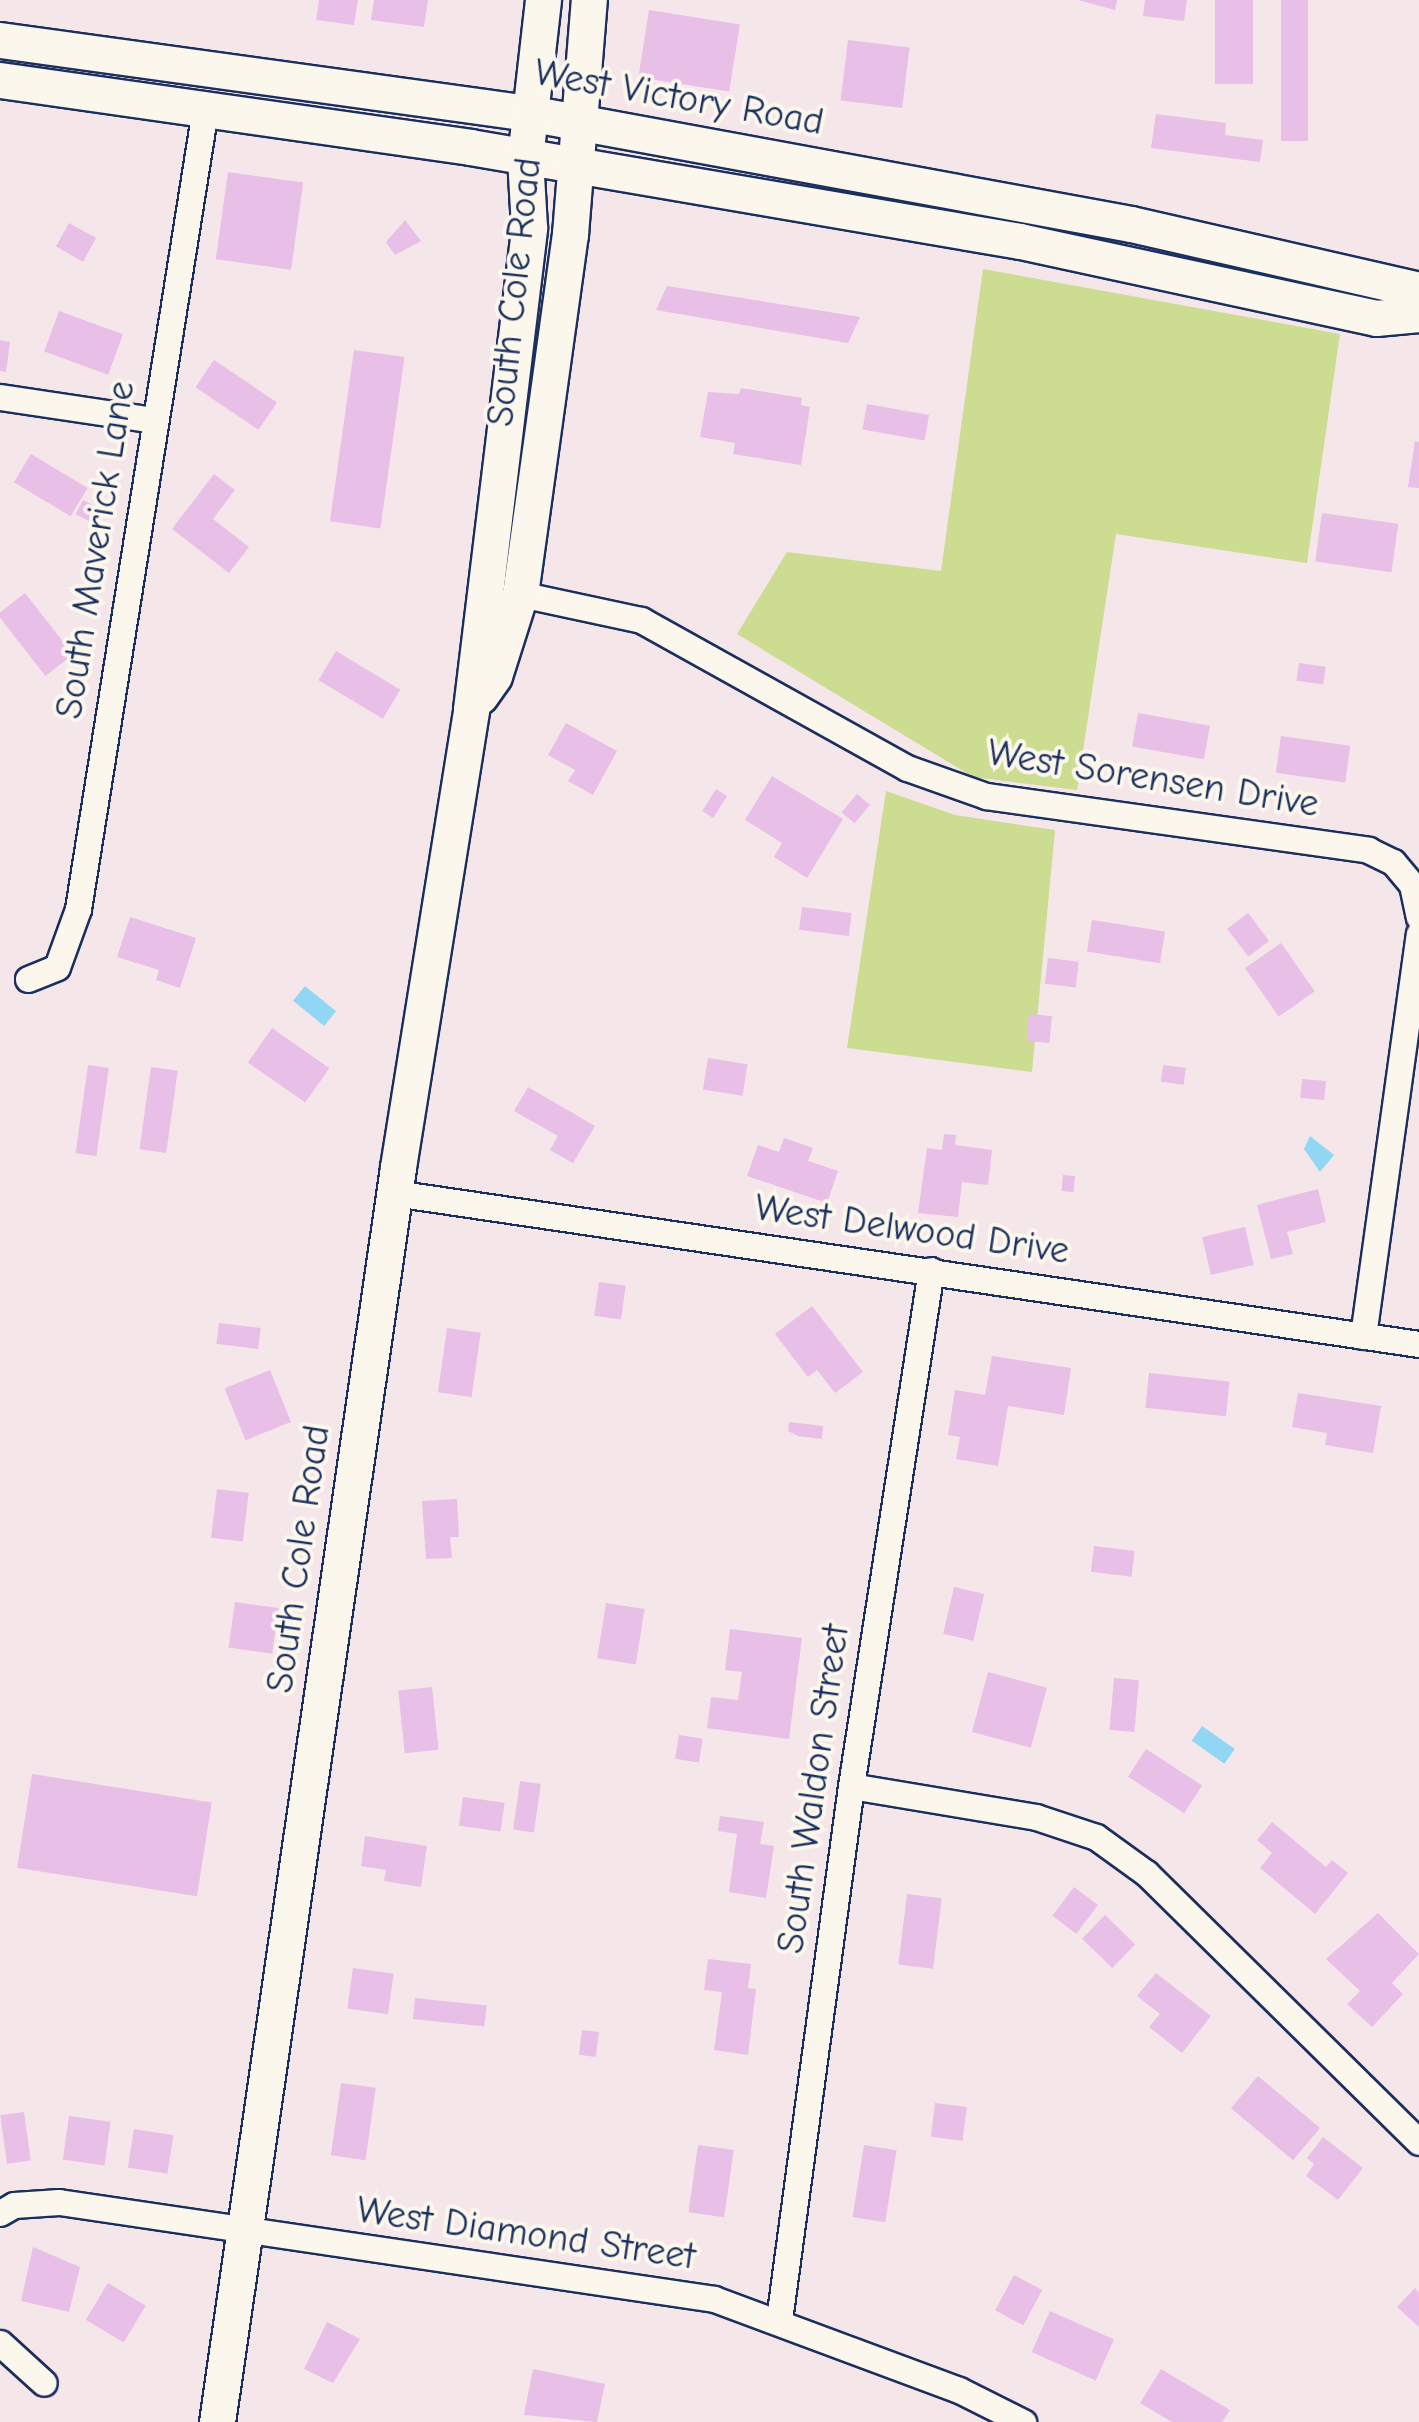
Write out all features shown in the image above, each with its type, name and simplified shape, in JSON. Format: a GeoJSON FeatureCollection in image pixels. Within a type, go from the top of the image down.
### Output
{"type":"FeatureCollection","features":[{"type":"Feature","properties":{"kind":"main road","name":"South Cole Road"},"geometry":{"type":"LineString","coordinates":[[217,2422],[394,1193],[471,709],[483,576],[529,227],[525,158],[543,0]]}},
{"type":"Feature","properties":{"kind":"main road","name":"South Cole Road"},"geometry":{"type":"LineString","coordinates":[[471,709],[494,676],[520,594],[573,167],[589,0]]}},
{"type":"Feature","properties":{"kind":"main road","name":"West Victory Road"},"geometry":{"type":"LineString","coordinates":[[0,40],[576,122],[1130,224],[1419,290]]}},
{"type":"Feature","properties":{"kind":"main road"},"geometry":{"type":"LineString","coordinates":[[0,80],[525,158],[1020,241],[1376,318],[1419,314]]}},
{"type":"Feature","properties":{"kind":"main road"},"geometry":{"type":"LineString","coordinates":[[1208,280],[1324,288],[1338,272]]}},
{"type":"Feature","properties":{"kind":"main road","name":"South Cole Road"},"geometry":{"type":"LineString","coordinates":[[492,515],[494,549],[520,594]]}},
{"type":"Feature","properties":{"kind":"street","name":"South Maverick Lane"},"geometry":{"type":"LineString","coordinates":[[28,979],[57,966],[72,940],[204,110]]}},
{"type":"Feature","properties":{"kind":"street"},"geometry":{"type":"LineString","coordinates":[[0,397],[153,420]]}},
{"type":"Feature","properties":{"kind":"street","name":"West Sorensen Drive"},"geometry":{"type":"LineString","coordinates":[[520,594],[609,609],[654,626],[907,768],[986,796],[1368,850],[1394,862],[1412,885],[1419,917]]}},
{"type":"Feature","properties":{"kind":"street"},"geometry":{"type":"LineString","coordinates":[[1362,1336],[1419,934]]}},
{"type":"Feature","properties":{"kind":"street","name":"West Delwood Drive"},"geometry":{"type":"LineString","coordinates":[[394,1193],[1419,1344]]}},
{"type":"Feature","properties":{"kind":"street","name":"South Waldon Street"},"geometry":{"type":"LineString","coordinates":[[779,2320],[850,1786],[931,1270]]}},
{"type":"Feature","properties":{"kind":"street"},"geometry":{"type":"LineString","coordinates":[[850,1786],[1036,1817],[1096,1838],[1146,1873],[1419,2142]]}},
{"type":"Feature","properties":{"kind":"street","name":"West Diamond Street"},"geometry":{"type":"LineString","coordinates":[[0,2213],[14,2205],[59,2202],[244,2233],[714,2298],[779,2320],[1023,2422]]}},
{"type":"Feature","properties":{"kind":"street"},"geometry":{"type":"LineString","coordinates":[[0,2343],[44,2383]]}},
{"type":"Feature","properties":{"kind":"green space"},"geometry":{"type":"Polygon","coordinates":[[[983,269],[1340,334],[1307,563],[1116,534],[1077,790],[973,777],[737,634],[787,552],[941,571],[983,269]]]}},
{"type":"Feature","properties":{"kind":"green space"},"geometry":{"type":"Polygon","coordinates":[[[886,791],[955,815],[1055,830],[1032,1072],[847,1048],[886,791]]]}},
{"type":"Feature","properties":{"kind":"water"},"geometry":{"type":"Polygon","coordinates":[[[305,986],[336,1011],[324,1026],[293,1001],[305,986]]]}},
{"type":"Feature","properties":{"kind":"water"},"geometry":{"type":"Polygon","coordinates":[[[1310,1136],[1334,1155],[1320,1172],[1304,1149],[1310,1136]]]}},
{"type":"Feature","properties":{"kind":"water"},"geometry":{"type":"Polygon","coordinates":[[[1202,1726],[1235,1749],[1224,1764],[1192,1741],[1202,1726]]]}},
{"type":"Feature","properties":{"kind":"building"},"geometry":{"type":"Polygon","coordinates":[[[319,0],[358,0],[354,25],[316,20],[319,0]]]}},
{"type":"Feature","properties":{"kind":"building"},"geometry":{"type":"Polygon","coordinates":[[[374,0],[428,0],[424,27],[371,20],[374,0]]]}},
{"type":"Feature","properties":{"kind":"building"},"geometry":{"type":"Polygon","coordinates":[[[1078,0],[1117,0],[1115,10],[1078,0]]]}},
{"type":"Feature","properties":{"kind":"building"},"geometry":{"type":"Polygon","coordinates":[[[1145,0],[1187,0],[1184,21],[1143,16],[1145,0]]]}},
{"type":"Feature","properties":{"kind":"building"},"geometry":{"type":"Polygon","coordinates":[[[1215,0],[1253,0],[1253,84],[1215,84],[1215,0]]]}},
{"type":"Feature","properties":{"kind":"building"},"geometry":{"type":"Polygon","coordinates":[[[1281,0],[1308,0],[1308,141],[1281,141],[1281,0]]]}},
{"type":"Feature","properties":{"kind":"building"},"geometry":{"type":"Polygon","coordinates":[[[649,10],[740,24],[729,92],[638,77],[649,10]]]}},
{"type":"Feature","properties":{"kind":"building"},"geometry":{"type":"Polygon","coordinates":[[[848,40],[910,48],[902,108],[841,101],[848,40]]]}},
{"type":"Feature","properties":{"kind":"building"},"geometry":{"type":"Polygon","coordinates":[[[1156,114],[1226,123],[1225,135],[1263,140],[1260,162],[1151,148],[1156,114]]]}},
{"type":"Feature","properties":{"kind":"building"},"geometry":{"type":"Polygon","coordinates":[[[228,172],[303,183],[291,270],[216,259],[228,172]]]}},
{"type":"Feature","properties":{"kind":"building"},"geometry":{"type":"Polygon","coordinates":[[[405,220],[421,241],[395,255],[386,242],[405,220]]]}},
{"type":"Feature","properties":{"kind":"building"},"geometry":{"type":"Polygon","coordinates":[[[69,223],[96,238],[83,262],[56,247],[69,223]]]}},
{"type":"Feature","properties":{"kind":"building"},"geometry":{"type":"Polygon","coordinates":[[[667,286],[860,317],[848,343],[656,310],[667,286]]]}},
{"type":"Feature","properties":{"kind":"building"},"geometry":{"type":"Polygon","coordinates":[[[59,311],[123,334],[108,375],[44,351],[59,311]]]}},
{"type":"Feature","properties":{"kind":"building"},"geometry":{"type":"Polygon","coordinates":[[[0,340],[10,342],[6,372],[0,371],[0,340]]]}},
{"type":"Feature","properties":{"kind":"building"},"geometry":{"type":"Polygon","coordinates":[[[354,350],[405,357],[380,528],[330,521],[354,350]]]}},
{"type":"Feature","properties":{"kind":"building"},"geometry":{"type":"Polygon","coordinates":[[[214,360],[277,402],[259,430],[196,387],[214,360]]]}},
{"type":"Feature","properties":{"kind":"building"},"geometry":{"type":"Polygon","coordinates":[[[741,388],[802,398],[801,405],[810,407],[801,465],[733,454],[735,443],[700,437],[708,392],[739,394],[741,388]]]}},
{"type":"Feature","properties":{"kind":"building"},"geometry":{"type":"Polygon","coordinates":[[[867,404],[929,415],[925,441],[862,430],[867,404]]]}},
{"type":"Feature","properties":{"kind":"building"},"geometry":{"type":"Polygon","coordinates":[[[1415,441],[1419,442],[1419,488],[1408,487],[1415,441]]]}},
{"type":"Feature","properties":{"kind":"building"},"geometry":{"type":"Polygon","coordinates":[[[31,454],[88,488],[71,516],[14,482],[31,454]]]}},
{"type":"Feature","properties":{"kind":"building"},"geometry":{"type":"Polygon","coordinates":[[[214,474],[235,490],[213,519],[249,547],[229,573],[172,529],[214,474]]]}},
{"type":"Feature","properties":{"kind":"building"},"geometry":{"type":"Polygon","coordinates":[[[83,500],[97,507],[90,522],[76,514],[83,500]]]}},
{"type":"Feature","properties":{"kind":"building"},"geometry":{"type":"Polygon","coordinates":[[[1322,513],[1398,524],[1391,572],[1315,562],[1322,513]]]}},
{"type":"Feature","properties":{"kind":"building"},"geometry":{"type":"Polygon","coordinates":[[[25,593],[73,654],[45,676],[0,618],[0,613],[25,593]]]}},
{"type":"Feature","properties":{"kind":"building"},"geometry":{"type":"Polygon","coordinates":[[[336,651],[400,690],[383,719],[318,680],[336,651]]]}},
{"type":"Feature","properties":{"kind":"building"},"geometry":{"type":"Polygon","coordinates":[[[1299,663],[1326,667],[1323,685],[1296,681],[1299,663]]]}},
{"type":"Feature","properties":{"kind":"building"},"geometry":{"type":"Polygon","coordinates":[[[1138,713],[1210,726],[1204,759],[1132,746],[1138,713]]]}},
{"type":"Feature","properties":{"kind":"building"},"geometry":{"type":"Polygon","coordinates":[[[566,723],[617,751],[593,795],[568,781],[575,770],[548,755],[566,723]]]}},
{"type":"Feature","properties":{"kind":"building"},"geometry":{"type":"Polygon","coordinates":[[[1281,736],[1350,746],[1345,782],[1276,773],[1281,736]]]}},
{"type":"Feature","properties":{"kind":"building"},"geometry":{"type":"Polygon","coordinates":[[[772,776],[843,819],[807,878],[774,857],[782,843],[745,820],[772,776]]]}},
{"type":"Feature","properties":{"kind":"building"},"geometry":{"type":"Polygon","coordinates":[[[716,789],[727,796],[713,818],[702,811],[716,789]]]}},
{"type":"Feature","properties":{"kind":"building"},"geometry":{"type":"Polygon","coordinates":[[[857,794],[870,805],[855,823],[842,812],[857,794]]]}},
{"type":"Feature","properties":{"kind":"building"},"geometry":{"type":"Polygon","coordinates":[[[802,907],[852,913],[849,936],[799,930],[802,907]]]}},
{"type":"Feature","properties":{"kind":"building"},"geometry":{"type":"Polygon","coordinates":[[[1248,913],[1269,941],[1248,957],[1227,929],[1248,913]]]}},
{"type":"Feature","properties":{"kind":"building"},"geometry":{"type":"Polygon","coordinates":[[[130,917],[196,938],[180,988],[156,980],[159,970],[117,957],[130,917]]]}},
{"type":"Feature","properties":{"kind":"building"},"geometry":{"type":"Polygon","coordinates":[[[1092,920],[1165,932],[1160,963],[1087,952],[1092,920]]]}},
{"type":"Feature","properties":{"kind":"building"},"geometry":{"type":"Polygon","coordinates":[[[1281,943],[1315,991],[1279,1017],[1245,968],[1281,943]]]}},
{"type":"Feature","properties":{"kind":"building"},"geometry":{"type":"Polygon","coordinates":[[[1048,958],[1079,962],[1076,988],[1045,984],[1048,958]]]}},
{"type":"Feature","properties":{"kind":"building"},"geometry":{"type":"Polygon","coordinates":[[[1029,1014],[1052,1016],[1050,1043],[1027,1041],[1029,1014]]]}},
{"type":"Feature","properties":{"kind":"building"},"geometry":{"type":"Polygon","coordinates":[[[272,1028],[329,1068],[305,1103],[248,1062],[272,1028]]]}},
{"type":"Feature","properties":{"kind":"building"},"geometry":{"type":"Polygon","coordinates":[[[708,1058],[748,1064],[743,1096],[703,1090],[708,1058]]]}},
{"type":"Feature","properties":{"kind":"building"},"geometry":{"type":"Polygon","coordinates":[[[88,1065],[109,1068],[96,1156],[76,1153],[88,1065]]]}},
{"type":"Feature","properties":{"kind":"building"},"geometry":{"type":"Polygon","coordinates":[[[1163,1065],[1186,1068],[1184,1085],[1161,1082],[1163,1065]]]}},
{"type":"Feature","properties":{"kind":"building"},"geometry":{"type":"Polygon","coordinates":[[[151,1067],[178,1071],[166,1153],[139,1149],[151,1067]]]}},
{"type":"Feature","properties":{"kind":"building"},"geometry":{"type":"Polygon","coordinates":[[[1302,1079],[1326,1081],[1324,1100],[1300,1098],[1302,1079]]]}},
{"type":"Feature","properties":{"kind":"building"},"geometry":{"type":"Polygon","coordinates":[[[528,1087],[595,1126],[573,1163],[550,1150],[558,1136],[514,1111],[528,1087]]]}},
{"type":"Feature","properties":{"kind":"building"},"geometry":{"type":"Polygon","coordinates":[[[944,1134],[956,1135],[955,1145],[992,1150],[988,1185],[962,1182],[958,1217],[918,1213],[927,1148],[942,1150],[944,1134]]]}},
{"type":"Feature","properties":{"kind":"building"},"geometry":{"type":"Polygon","coordinates":[[[784,1138],[813,1148],[808,1161],[838,1171],[827,1203],[747,1176],[758,1145],[779,1152],[784,1138]]]}},
{"type":"Feature","properties":{"kind":"building"},"geometry":{"type":"Polygon","coordinates":[[[1063,1175],[1075,1176],[1074,1192],[1062,1191],[1063,1175]]]}},
{"type":"Feature","properties":{"kind":"building"},"geometry":{"type":"Polygon","coordinates":[[[1318,1189],[1326,1222],[1287,1232],[1293,1254],[1271,1259],[1257,1205],[1318,1189]]]}},
{"type":"Feature","properties":{"kind":"building"},"geometry":{"type":"Polygon","coordinates":[[[1245,1227],[1254,1265],[1211,1275],[1202,1237],[1245,1227]]]}},
{"type":"Feature","properties":{"kind":"building"},"geometry":{"type":"Polygon","coordinates":[[[599,1282],[626,1286],[621,1319],[594,1316],[599,1282]]]}},
{"type":"Feature","properties":{"kind":"building"},"geometry":{"type":"Polygon","coordinates":[[[812,1306],[863,1372],[835,1393],[817,1370],[808,1377],[775,1334],[812,1306]]]}},
{"type":"Feature","properties":{"kind":"building"},"geometry":{"type":"Polygon","coordinates":[[[219,1323],[261,1328],[258,1349],[216,1344],[219,1323]]]}},
{"type":"Feature","properties":{"kind":"building"},"geometry":{"type":"Polygon","coordinates":[[[447,1328],[481,1333],[472,1397],[438,1392],[447,1328]]]}},
{"type":"Feature","properties":{"kind":"building"},"geometry":{"type":"Polygon","coordinates":[[[992,1356],[1071,1368],[1064,1415],[1008,1406],[998,1466],[956,1459],[960,1437],[948,1435],[955,1390],[985,1395],[992,1356]]]}},
{"type":"Feature","properties":{"kind":"building"},"geometry":{"type":"Polygon","coordinates":[[[270,1370],[291,1422],[246,1440],[225,1388],[270,1370]]]}},
{"type":"Feature","properties":{"kind":"building"},"geometry":{"type":"Polygon","coordinates":[[[1149,1373],[1230,1381],[1226,1416],[1145,1408],[1149,1373]]]}},
{"type":"Feature","properties":{"kind":"building"},"geometry":{"type":"Polygon","coordinates":[[[1298,1393],[1381,1406],[1373,1453],[1325,1445],[1327,1433],[1292,1427],[1298,1393]]]}},
{"type":"Feature","properties":{"kind":"building"},"geometry":{"type":"Polygon","coordinates":[[[789,1422],[823,1426],[822,1439],[788,1431],[789,1422]]]}},
{"type":"Feature","properties":{"kind":"building"},"geometry":{"type":"Polygon","coordinates":[[[217,1489],[249,1493],[243,1542],[211,1538],[217,1489]]]}},
{"type":"Feature","properties":{"kind":"building"},"geometry":{"type":"Polygon","coordinates":[[[457,1499],[459,1537],[450,1537],[452,1558],[426,1559],[422,1501],[457,1499]]]}},
{"type":"Feature","properties":{"kind":"building"},"geometry":{"type":"Polygon","coordinates":[[[1094,1546],[1135,1551],[1132,1577],[1091,1572],[1094,1546]]]}},
{"type":"Feature","properties":{"kind":"building"},"geometry":{"type":"Polygon","coordinates":[[[954,1587],[984,1594],[973,1641],[943,1634],[954,1587]]]}},
{"type":"Feature","properties":{"kind":"building"},"geometry":{"type":"Polygon","coordinates":[[[235,1602],[279,1608],[272,1654],[229,1648],[235,1602]]]}},
{"type":"Feature","properties":{"kind":"building"},"geometry":{"type":"Polygon","coordinates":[[[606,1603],[645,1609],[636,1664],[597,1658],[606,1603]]]}},
{"type":"Feature","properties":{"kind":"building"},"geometry":{"type":"Polygon","coordinates":[[[730,1629],[802,1638],[789,1739],[707,1728],[711,1697],[738,1700],[742,1672],[725,1670],[730,1629]]]}},
{"type":"Feature","properties":{"kind":"building"},"geometry":{"type":"Polygon","coordinates":[[[988,1672],[1047,1688],[1031,1748],[972,1732],[988,1672]]]}},
{"type":"Feature","properties":{"kind":"building"},"geometry":{"type":"Polygon","coordinates":[[[1114,1678],[1139,1680],[1134,1732],[1109,1730],[1114,1678]]]}},
{"type":"Feature","properties":{"kind":"building"},"geometry":{"type":"Polygon","coordinates":[[[432,1687],[439,1750],[405,1753],[398,1691],[432,1687]]]}},
{"type":"Feature","properties":{"kind":"building"},"geometry":{"type":"Polygon","coordinates":[[[679,1735],[703,1739],[699,1762],[675,1759],[679,1735]]]}},
{"type":"Feature","properties":{"kind":"building"},"geometry":{"type":"Polygon","coordinates":[[[1146,1749],[1202,1785],[1184,1813],[1128,1777],[1146,1749]]]}},
{"type":"Feature","properties":{"kind":"building"},"geometry":{"type":"Polygon","coordinates":[[[32,1774],[212,1802],[197,1896],[17,1868],[32,1774]]]}},
{"type":"Feature","properties":{"kind":"building"},"geometry":{"type":"Polygon","coordinates":[[[520,1781],[541,1784],[534,1832],[513,1830],[520,1781]]]}},
{"type":"Feature","properties":{"kind":"building"},"geometry":{"type":"Polygon","coordinates":[[[463,1797],[505,1803],[501,1832],[459,1826],[463,1797]]]}},
{"type":"Feature","properties":{"kind":"building"},"geometry":{"type":"Polygon","coordinates":[[[720,1816],[764,1822],[760,1844],[774,1846],[766,1898],[729,1892],[737,1834],[718,1831],[720,1816]]]}},
{"type":"Feature","properties":{"kind":"building"},"geometry":{"type":"Polygon","coordinates":[[[1272,1822],[1326,1867],[1332,1860],[1348,1873],[1315,1914],[1260,1868],[1272,1853],[1257,1840],[1272,1822]]]}},
{"type":"Feature","properties":{"kind":"building"},"geometry":{"type":"Polygon","coordinates":[[[365,1836],[427,1846],[421,1887],[384,1881],[386,1870],[361,1866],[365,1836]]]}},
{"type":"Feature","properties":{"kind":"building"},"geometry":{"type":"Polygon","coordinates":[[[1074,1887],[1098,1905],[1076,1934],[1052,1916],[1074,1887]]]}},
{"type":"Feature","properties":{"kind":"building"},"geometry":{"type":"Polygon","coordinates":[[[907,1894],[942,1898],[933,1969],[898,1964],[907,1894]]]}},
{"type":"Feature","properties":{"kind":"building"},"geometry":{"type":"Polygon","coordinates":[[[1378,1913],[1419,1954],[1392,1983],[1403,1994],[1372,2027],[1347,2004],[1360,1991],[1326,1959],[1378,1913]]]}},
{"type":"Feature","properties":{"kind":"building"},"geometry":{"type":"Polygon","coordinates":[[[1105,1915],[1135,1944],[1112,1968],[1082,1939],[1105,1915]]]}},
{"type":"Feature","properties":{"kind":"building"},"geometry":{"type":"Polygon","coordinates":[[[708,1959],[751,1964],[748,1988],[756,1989],[748,2055],[714,2050],[722,1992],[704,1990],[708,1959]]]}},
{"type":"Feature","properties":{"kind":"building"},"geometry":{"type":"Polygon","coordinates":[[[353,1968],[394,1974],[388,2014],[347,2009],[353,1968]]]}},
{"type":"Feature","properties":{"kind":"building"},"geometry":{"type":"Polygon","coordinates":[[[1156,1973],[1211,2016],[1182,2053],[1149,2027],[1160,2014],[1137,1996],[1156,1973]]]}},
{"type":"Feature","properties":{"kind":"building"},"geometry":{"type":"Polygon","coordinates":[[[415,1998],[487,2006],[484,2026],[413,2019],[415,1998]]]}},
{"type":"Feature","properties":{"kind":"building"},"geometry":{"type":"Polygon","coordinates":[[[582,2030],[599,2032],[596,2057],[579,2055],[582,2030]]]}},
{"type":"Feature","properties":{"kind":"building"},"geometry":{"type":"Polygon","coordinates":[[[1258,2076],[1320,2128],[1293,2160],[1231,2108],[1258,2076]]]}},
{"type":"Feature","properties":{"kind":"building"},"geometry":{"type":"Polygon","coordinates":[[[341,2083],[376,2088],[365,2160],[331,2155],[341,2083]]]}},
{"type":"Feature","properties":{"kind":"building"},"geometry":{"type":"Polygon","coordinates":[[[935,2103],[967,2107],[963,2141],[931,2137],[935,2103]]]}},
{"type":"Feature","properties":{"kind":"building"},"geometry":{"type":"Polygon","coordinates":[[[24,2112],[31,2161],[7,2164],[0,2115],[24,2112]]]}},
{"type":"Feature","properties":{"kind":"building"},"geometry":{"type":"Polygon","coordinates":[[[69,2116],[111,2122],[104,2165],[63,2160],[69,2116]]]}},
{"type":"Feature","properties":{"kind":"building"},"geometry":{"type":"Polygon","coordinates":[[[134,2129],[174,2135],[167,2174],[128,2168],[134,2129]]]}},
{"type":"Feature","properties":{"kind":"building"},"geometry":{"type":"Polygon","coordinates":[[[1323,2137],[1363,2168],[1338,2200],[1306,2176],[1314,2164],[1307,2158],[1323,2137]]]}},
{"type":"Feature","properties":{"kind":"building"},"geometry":{"type":"Polygon","coordinates":[[[698,2145],[734,2150],[724,2217],[689,2212],[698,2145]]]}},
{"type":"Feature","properties":{"kind":"building"},"geometry":{"type":"Polygon","coordinates":[[[864,2145],[897,2150],[885,2222],[853,2217],[864,2145]]]}},
{"type":"Feature","properties":{"kind":"building"},"geometry":{"type":"Polygon","coordinates":[[[33,2247],[80,2267],[69,2312],[21,2301],[33,2247]]]}},
{"type":"Feature","properties":{"kind":"building"},"geometry":{"type":"Polygon","coordinates":[[[1014,2275],[1042,2290],[1023,2325],[995,2310],[1014,2275]]]}},
{"type":"Feature","properties":{"kind":"building"},"geometry":{"type":"Polygon","coordinates":[[[108,2283],[146,2306],[124,2343],[86,2320],[108,2283]]]}},
{"type":"Feature","properties":{"kind":"building"},"geometry":{"type":"Polygon","coordinates":[[[1415,2288],[1419,2293],[1419,2327],[1397,2307],[1415,2288]]]}},
{"type":"Feature","properties":{"kind":"building"},"geometry":{"type":"Polygon","coordinates":[[[1050,2311],[1114,2339],[1096,2381],[1032,2352],[1050,2311]]]}},
{"type":"Feature","properties":{"kind":"building"},"geometry":{"type":"Polygon","coordinates":[[[327,2322],[360,2339],[333,2383],[304,2369],[327,2322]]]}},
{"type":"Feature","properties":{"kind":"building"},"geometry":{"type":"Polygon","coordinates":[[[533,2369],[605,2384],[597,2422],[524,2415],[533,2369]]]}},
{"type":"Feature","properties":{"kind":"building"},"geometry":{"type":"Polygon","coordinates":[[[1161,2369],[1230,2410],[1222,2422],[1172,2422],[1140,2403],[1161,2369]]]}}]}
